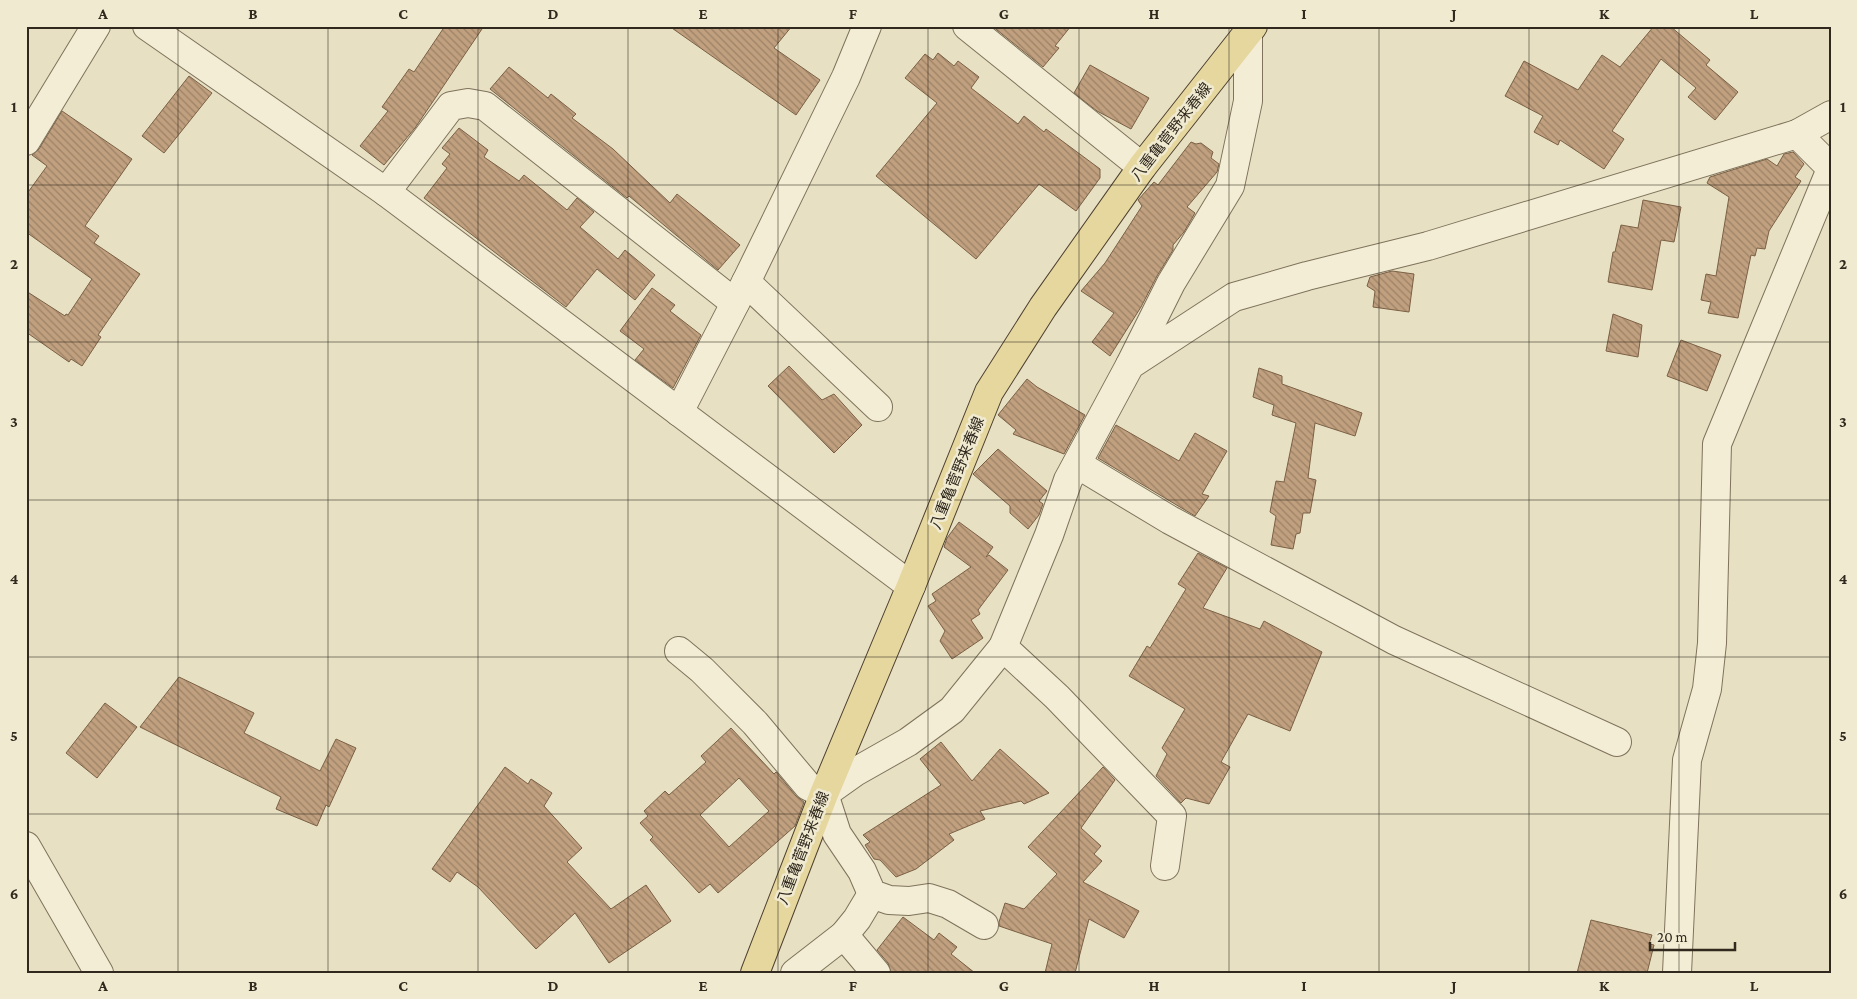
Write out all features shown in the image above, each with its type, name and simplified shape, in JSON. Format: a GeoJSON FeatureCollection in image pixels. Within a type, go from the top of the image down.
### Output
{"type":"FeatureCollection","features":[{"type":"Feature","properties":{"kind":"main road","name":"八重亀菅野来春線"},"geometry":{"type":"LineString","coordinates":[[755,973],[824,794],[911,586],[989,392],[1043,307],[1142,167],[1251,30]]}},
{"type":"Feature","properties":{"kind":"street"},"geometry":{"type":"LineString","coordinates":[[26,141],[96,26]]}},
{"type":"Feature","properties":{"kind":"street"},"geometry":{"type":"LineString","coordinates":[[147,26],[386,192],[911,586]]}},
{"type":"Feature","properties":{"kind":"street"},"geometry":{"type":"LineString","coordinates":[[679,412],[741,293],[846,77],[867,26]]}},
{"type":"Feature","properties":{"kind":"street"},"geometry":{"type":"LineString","coordinates":[[968,26],[1142,167]]}},
{"type":"Feature","properties":{"kind":"street"},"geometry":{"type":"LineString","coordinates":[[824,794],[855,772],[908,742],[952,710],[1003,647],[1049,535],[1068,480],[1172,283],[1230,186],[1248,101],[1251,30]]}},
{"type":"Feature","properties":{"kind":"street"},"geometry":{"type":"LineString","coordinates":[[386,192],[451,106],[468,103],[486,106],[741,293],[878,407]]}},
{"type":"Feature","properties":{"kind":"street"},"geometry":{"type":"LineString","coordinates":[[1130,365],[1234,297],[1307,276],[1428,246],[1797,134],[1831,116]]}},
{"type":"Feature","properties":{"kind":"street"},"geometry":{"type":"LineString","coordinates":[[1677,973],[1687,760],[1707,689],[1712,643],[1717,444],[1831,168],[1797,134]]}},
{"type":"Feature","properties":{"kind":"street"},"geometry":{"type":"LineString","coordinates":[[1077,464],[1170,520],[1394,640],[1617,742]]}},
{"type":"Feature","properties":{"kind":"street"},"geometry":{"type":"LineString","coordinates":[[1003,647],[1057,697],[1172,816],[1165,866]]}},
{"type":"Feature","properties":{"kind":"street"},"geometry":{"type":"LineString","coordinates":[[679,650],[702,670],[755,724],[808,786],[824,794],[837,834],[862,871],[872,894],[889,900],[909,901],[930,898],[948,904],[984,925]]}},
{"type":"Feature","properties":{"kind":"street"},"geometry":{"type":"LineString","coordinates":[[26,846],[98,973]]}},
{"type":"Feature","properties":{"kind":"street"},"geometry":{"type":"LineString","coordinates":[[795,973],[844,934],[857,919],[872,894]]}},
{"type":"Feature","properties":{"kind":"street"},"geometry":{"type":"LineString","coordinates":[[844,934],[876,973]]}},
{"type":"Feature","properties":{"kind":"building"},"geometry":{"type":"Polygon","coordinates":[[[445,26],[484,26],[415,128],[384,165],[360,146],[388,111],[382,107],[409,69],[414,72],[445,26]]]}},
{"type":"Feature","properties":{"kind":"building"},"geometry":{"type":"Polygon","coordinates":[[[669,26],[792,26],[774,48],[820,80],[796,115],[669,26]]]}},
{"type":"Feature","properties":{"kind":"building"},"geometry":{"type":"Polygon","coordinates":[[[992,26],[1071,26],[1055,46],[1059,48],[1043,67],[992,26]]]}},
{"type":"Feature","properties":{"kind":"building"},"geometry":{"type":"Polygon","coordinates":[[[1654,26],[1670,26],[1710,60],[1706,65],[1738,92],[1715,120],[1688,97],[1696,88],[1661,59],[1612,131],[1624,139],[1604,169],[1560,140],[1558,145],[1534,132],[1543,116],[1505,96],[1524,61],[1578,90],[1602,55],[1620,67],[1654,26]]]}},
{"type":"Feature","properties":{"kind":"building"},"geometry":{"type":"Polygon","coordinates":[[[938,53],[954,66],[958,61],[979,77],[971,88],[1018,124],[1024,116],[1044,132],[1046,129],[1100,169],[1100,178],[1076,211],[1039,184],[976,259],[876,176],[937,103],[905,78],[925,54],[933,60],[938,53]]]}},
{"type":"Feature","properties":{"kind":"building"},"geometry":{"type":"Polygon","coordinates":[[[1090,65],[1149,98],[1131,129],[1097,111],[1074,93],[1090,65]]]}},
{"type":"Feature","properties":{"kind":"building"},"geometry":{"type":"Polygon","coordinates":[[[509,67],[548,98],[551,94],[576,114],[572,118],[613,149],[670,203],[677,194],[740,245],[718,270],[629,196],[627,198],[490,89],[509,67]]]}},
{"type":"Feature","properties":{"kind":"building"},"geometry":{"type":"Polygon","coordinates":[[[189,76],[212,93],[164,153],[142,136],[189,76]]]}},
{"type":"Feature","properties":{"kind":"building"},"geometry":{"type":"Polygon","coordinates":[[[62,111],[132,159],[85,226],[99,236],[94,243],[140,274],[98,335],[101,337],[82,366],[71,359],[69,362],[26,332],[26,291],[65,316],[66,314],[68,315],[92,279],[26,232],[26,195],[47,166],[32,155],[39,149],[62,111]]]}},
{"type":"Feature","properties":{"kind":"building"},"geometry":{"type":"Polygon","coordinates":[[[459,128],[488,150],[484,157],[519,181],[524,175],[567,210],[577,198],[594,212],[580,227],[618,259],[625,250],[655,275],[635,300],[597,269],[566,307],[424,198],[447,168],[442,164],[450,154],[442,148],[459,128]]]}},
{"type":"Feature","properties":{"kind":"building"},"geometry":{"type":"Polygon","coordinates":[[[1191,142],[1201,143],[1213,152],[1211,158],[1219,164],[1217,172],[1187,207],[1195,213],[1184,232],[1173,245],[1173,250],[1141,307],[1110,356],[1092,342],[1114,313],[1081,291],[1105,263],[1142,206],[1138,200],[1154,182],[1158,185],[1191,142]]]}},
{"type":"Feature","properties":{"kind":"building"},"geometry":{"type":"Polygon","coordinates":[[[1793,152],[1804,164],[1795,177],[1801,181],[1769,231],[1765,249],[1757,248],[1755,256],[1751,255],[1738,318],[1708,313],[1711,302],[1701,300],[1706,274],[1716,276],[1729,197],[1707,183],[1710,177],[1767,159],[1777,166],[1784,154],[1793,152]]]}},
{"type":"Feature","properties":{"kind":"building"},"geometry":{"type":"Polygon","coordinates":[[[1643,200],[1681,207],[1674,242],[1661,240],[1652,290],[1608,282],[1613,252],[1615,252],[1621,225],[1638,228],[1643,200]]]}},
{"type":"Feature","properties":{"kind":"building"},"geometry":{"type":"Polygon","coordinates":[[[1392,271],[1414,274],[1409,312],[1373,307],[1375,291],[1367,286],[1370,277],[1392,271]]]}},
{"type":"Feature","properties":{"kind":"building"},"geometry":{"type":"Polygon","coordinates":[[[652,288],[675,305],[670,311],[701,335],[673,388],[635,360],[644,349],[620,331],[652,288]]]}},
{"type":"Feature","properties":{"kind":"building"},"geometry":{"type":"Polygon","coordinates":[[[1613,314],[1642,325],[1638,357],[1606,351],[1613,314]]]}},
{"type":"Feature","properties":{"kind":"building"},"geometry":{"type":"Polygon","coordinates":[[[1681,340],[1721,355],[1707,391],[1667,376],[1681,340]]]}},
{"type":"Feature","properties":{"kind":"building"},"geometry":{"type":"Polygon","coordinates":[[[789,366],[822,400],[834,394],[862,425],[834,453],[768,386],[789,366]]]}},
{"type":"Feature","properties":{"kind":"building"},"geometry":{"type":"Polygon","coordinates":[[[1259,368],[1282,376],[1282,384],[1362,413],[1355,436],[1315,423],[1308,478],[1316,480],[1310,513],[1303,513],[1300,533],[1296,534],[1293,549],[1271,545],[1276,516],[1270,512],[1276,481],[1284,482],[1296,423],[1272,415],[1274,405],[1253,397],[1259,368]]]}},
{"type":"Feature","properties":{"kind":"building"},"geometry":{"type":"Polygon","coordinates":[[[1027,379],[1037,387],[1085,415],[1064,454],[1013,434],[1016,430],[998,415],[1027,379]]]}},
{"type":"Feature","properties":{"kind":"building"},"geometry":{"type":"Polygon","coordinates":[[[1116,425],[1179,461],[1195,433],[1227,451],[1202,494],[1209,496],[1195,516],[1098,458],[1116,425]]]}},
{"type":"Feature","properties":{"kind":"building"},"geometry":{"type":"Polygon","coordinates":[[[998,449],[1047,491],[1039,501],[1043,504],[1039,515],[1028,529],[1010,513],[1010,506],[973,474],[998,449]]]}},
{"type":"Feature","properties":{"kind":"building"},"geometry":{"type":"Polygon","coordinates":[[[959,522],[993,547],[986,557],[989,555],[1008,570],[978,610],[980,614],[971,620],[983,638],[952,659],[940,641],[945,631],[928,606],[936,601],[932,594],[971,567],[944,547],[947,538],[959,522]]]}},
{"type":"Feature","properties":{"kind":"building"},"geometry":{"type":"Polygon","coordinates":[[[1198,553],[1227,568],[1203,608],[1260,629],[1264,621],[1322,652],[1290,731],[1248,714],[1221,762],[1230,767],[1209,804],[1186,798],[1181,803],[1156,776],[1167,754],[1162,748],[1185,709],[1129,676],[1147,646],[1150,648],[1186,589],[1178,584],[1198,553]]]}},
{"type":"Feature","properties":{"kind":"building"},"geometry":{"type":"Polygon","coordinates":[[[179,677],[254,713],[244,733],[320,771],[336,739],[356,748],[329,807],[326,805],[317,826],[276,809],[281,797],[140,727],[179,677]]]}},
{"type":"Feature","properties":{"kind":"building"},"geometry":{"type":"Polygon","coordinates":[[[105,703],[137,727],[97,778],[66,753],[105,703]]]}},
{"type":"Feature","properties":{"kind":"building"},"geometry":{"type":"Polygon","coordinates":[[[731,728],[774,774],[776,772],[796,796],[804,802],[795,826],[718,893],[710,884],[699,893],[650,840],[653,837],[640,823],[648,816],[644,811],[665,791],[669,795],[706,762],[701,756],[731,728]],[[739,778],[700,815],[729,847],[769,811],[739,778]]]}},
{"type":"Feature","properties":{"kind":"building"},"geometry":{"type":"Polygon","coordinates":[[[941,742],[972,781],[1000,749],[1049,793],[1024,804],[1021,801],[980,811],[985,819],[949,834],[954,840],[916,869],[896,877],[880,860],[874,859],[865,845],[870,842],[863,835],[941,785],[920,759],[941,742]]]}},
{"type":"Feature","properties":{"kind":"building"},"geometry":{"type":"Polygon","coordinates":[[[505,767],[528,784],[531,779],[552,793],[544,806],[582,848],[567,862],[611,909],[646,885],[671,921],[609,963],[575,913],[536,949],[478,887],[457,872],[450,882],[432,869],[505,767]]]}},
{"type":"Feature","properties":{"kind":"building"},"geometry":{"type":"Polygon","coordinates":[[[1103,767],[1115,780],[1081,828],[1101,846],[1094,854],[1102,861],[1083,882],[1139,911],[1124,938],[1089,919],[1075,973],[1045,973],[1052,944],[999,926],[999,922],[1005,903],[1024,909],[1057,874],[1028,847],[1103,767]]]}},
{"type":"Feature","properties":{"kind":"building"},"geometry":{"type":"Polygon","coordinates":[[[903,917],[934,940],[939,933],[957,947],[951,954],[975,973],[891,973],[888,963],[877,950],[903,917]]]}},
{"type":"Feature","properties":{"kind":"building"},"geometry":{"type":"Polygon","coordinates":[[[1591,920],[1652,935],[1649,944],[1654,945],[1647,973],[1577,973],[1591,920]]]}}]}
